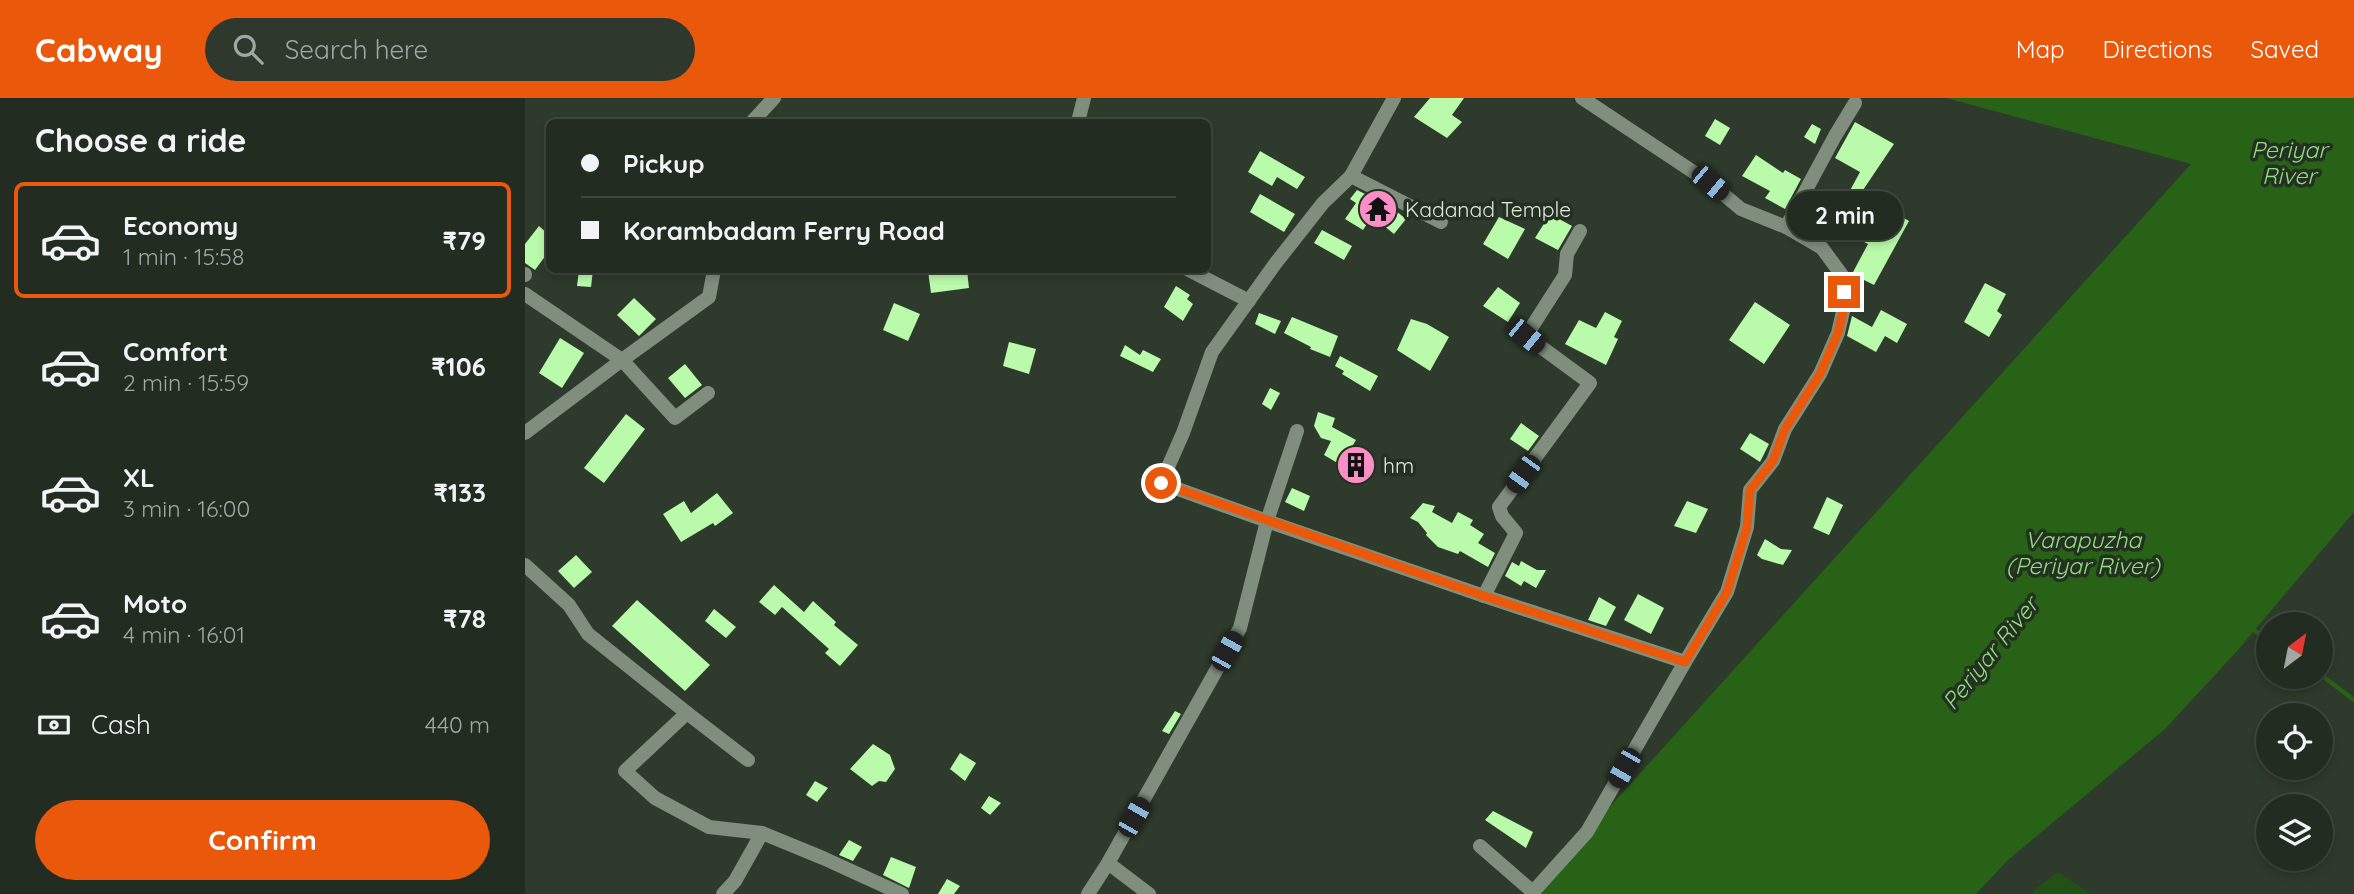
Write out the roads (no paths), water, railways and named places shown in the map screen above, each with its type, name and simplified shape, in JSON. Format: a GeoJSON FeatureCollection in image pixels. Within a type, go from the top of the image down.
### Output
{"type":"FeatureCollection","features":[{"type":"Feature","properties":{"kind":"street"},"geometry":{"type":"LineString","coordinates":[[1079,119],[1084,98]]}},
{"type":"Feature","properties":{"kind":"street"},"geometry":{"type":"LineString","coordinates":[[1394,98],[1352,176],[1323,203],[1212,352],[1183,433],[1161,483],[1484,596],[1685,662]]}},
{"type":"Feature","properties":{"kind":"street"},"geometry":{"type":"LineString","coordinates":[[1480,846],[1533,892],[1587,832],[1727,592],[1747,527],[1750,490],[1773,461],[1785,429],[1820,374],[1838,333],[1844,307],[1844,278],[1822,248],[1786,227],[1741,209],[1710,183],[1582,98]]}},
{"type":"Feature","properties":{"kind":"street"},"geometry":{"type":"LineString","coordinates":[[754,119],[768,100]]}},
{"type":"Feature","properties":{"kind":"street"},"geometry":{"type":"LineString","coordinates":[[1786,227],[1855,103]]}},
{"type":"Feature","properties":{"kind":"street"},"geometry":{"type":"LineString","coordinates":[[1352,176],[1441,222]]}},
{"type":"Feature","properties":{"kind":"street"},"geometry":{"type":"LineString","coordinates":[[1484,596],[1516,533],[1502,516],[1499,507],[1590,383],[1526,336],[1565,275],[1567,254],[1580,231]]}},
{"type":"Feature","properties":{"kind":"street"},"geometry":{"type":"LineString","coordinates":[[525,433],[709,296],[713,273]]}},
{"type":"Feature","properties":{"kind":"street"},"geometry":{"type":"LineString","coordinates":[[1195,273],[1249,301]]}},
{"type":"Feature","properties":{"kind":"street"},"geometry":{"type":"LineString","coordinates":[[525,294],[622,360],[675,418],[708,393]]}},
{"type":"Feature","properties":{"kind":"street"},"geometry":{"type":"LineString","coordinates":[[1088,894],[1240,628],[1267,521],[1297,431]]}},
{"type":"Feature","properties":{"kind":"street"},"geometry":{"type":"LineString","coordinates":[[525,565],[569,605],[588,634],[748,760]]}},
{"type":"Feature","properties":{"kind":"street"},"geometry":{"type":"LineString","coordinates":[[688,713],[625,771],[655,798],[709,827],[762,833],[902,894]]}},
{"type":"Feature","properties":{"kind":"street"},"geometry":{"type":"LineString","coordinates":[[723,894],[735,881],[762,833]]}},
{"type":"Feature","properties":{"kind":"street"},"geometry":{"type":"LineString","coordinates":[[1108,863],[1149,894]]}},
{"type":"Feature","properties":{"kind":"water","name":"Varapuzha (Periyar River)"},"geometry":{"type":"Polygon","coordinates":[[[1946,98],[2354,98],[2354,512],[2270,612],[2256,612],[2256,629],[2238,650],[2165,729],[2008,860],[1976,894],[1531,894],[2191,164],[1946,98]]]}},
{"type":"Feature","properties":{"kind":"waterway"},"geometry":{"type":"LineString","coordinates":[[2250,628],[2256,632]]}},
{"type":"Feature","properties":{"kind":"waterway"},"geometry":{"type":"LineString","coordinates":[[2333,684],[2354,700]]}},
{"type":"Feature","properties":{"kind":"place","name":"Kadanad Temple"},"geometry":{"type":"Point","coordinates":[1378,209]}},
{"type":"Feature","properties":{"kind":"place","name":"hm"},"geometry":{"type":"Point","coordinates":[1356,465]}},
{"type":"Feature","properties":{"kind":"water label","name":"Periyar River"},"geometry":{"type":"Point","coordinates":[2289,162]}},
{"type":"Feature","properties":{"kind":"water label","name":"Periyar River"},"geometry":{"type":"Point","coordinates":[1990,653]}}]}
